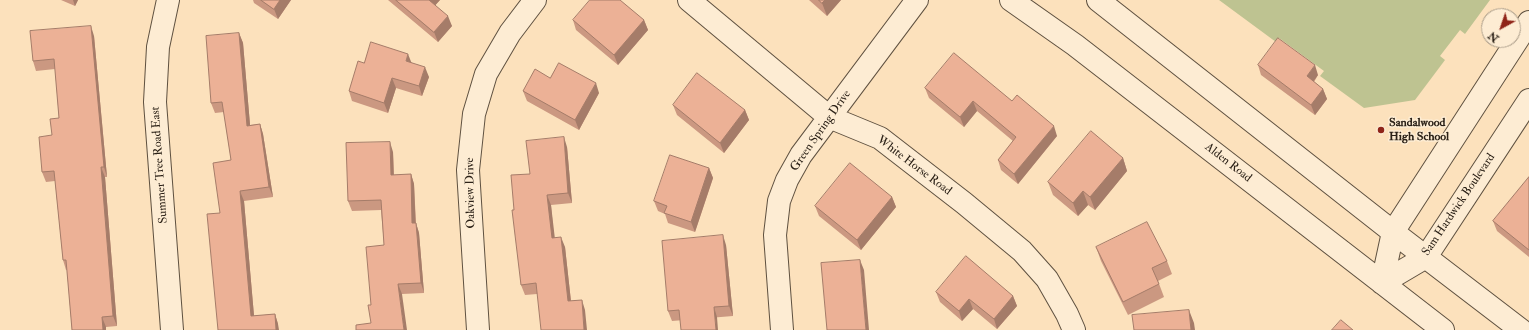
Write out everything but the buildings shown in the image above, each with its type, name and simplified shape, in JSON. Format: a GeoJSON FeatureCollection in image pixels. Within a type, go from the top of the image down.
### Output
{"type":"FeatureCollection","features":[{"type":"Feature","properties":{"kind":"street","name":"Summer Tree Road East"},"geometry":{"type":"LineString","coordinates":[[168,0],[158,47],[155,102],[172,330]]}},
{"type":"Feature","properties":{"kind":"street","name":"Oakview Drive"},"geometry":{"type":"LineString","coordinates":[[478,330],[468,170],[474,114],[486,74],[510,33],[535,0]]}},
{"type":"Feature","properties":{"kind":"street","name":"White Horse Road"},"geometry":{"type":"LineString","coordinates":[[689,0],[829,117],[880,138],[964,202],[1022,251],[1048,279],[1068,314],[1074,330]]}},
{"type":"Feature","properties":{"kind":"street","name":"Green Spring Drive"},"geometry":{"type":"LineString","coordinates":[[782,330],[775,235],[779,201],[801,155],[917,0]]}},
{"type":"Feature","properties":{"kind":"street","name":"Alden Road"},"geometry":{"type":"LineString","coordinates":[[1011,0],[1075,45],[1443,330]]}},
{"type":"Feature","properties":{"kind":"street"},"geometry":{"type":"LineString","coordinates":[[1098,0],[1426,258],[1521,330]]}},
{"type":"Feature","properties":{"kind":"street"},"geometry":{"type":"LineString","coordinates":[[1382,283],[1393,232],[1529,22]]}},
{"type":"Feature","properties":{"kind":"street","name":"Sam Hardwick Boulevard"},"geometry":{"type":"LineString","coordinates":[[1382,283],[1426,258],[1529,100]]}},
{"type":"Feature","properties":{"kind":"green space"},"geometry":{"type":"Polygon","coordinates":[[[1219,0],[1490,0],[1484,8],[1481,8],[1481,12],[1465,34],[1460,30],[1440,56],[1445,60],[1415,100],[1364,108],[1320,76],[1324,71],[1279,38],[1276,42],[1219,0]]]}},
{"type":"Feature","properties":{"kind":"place","name":"Sandalwood High School"},"geometry":{"type":"Point","coordinates":[1381,130]}}]}
